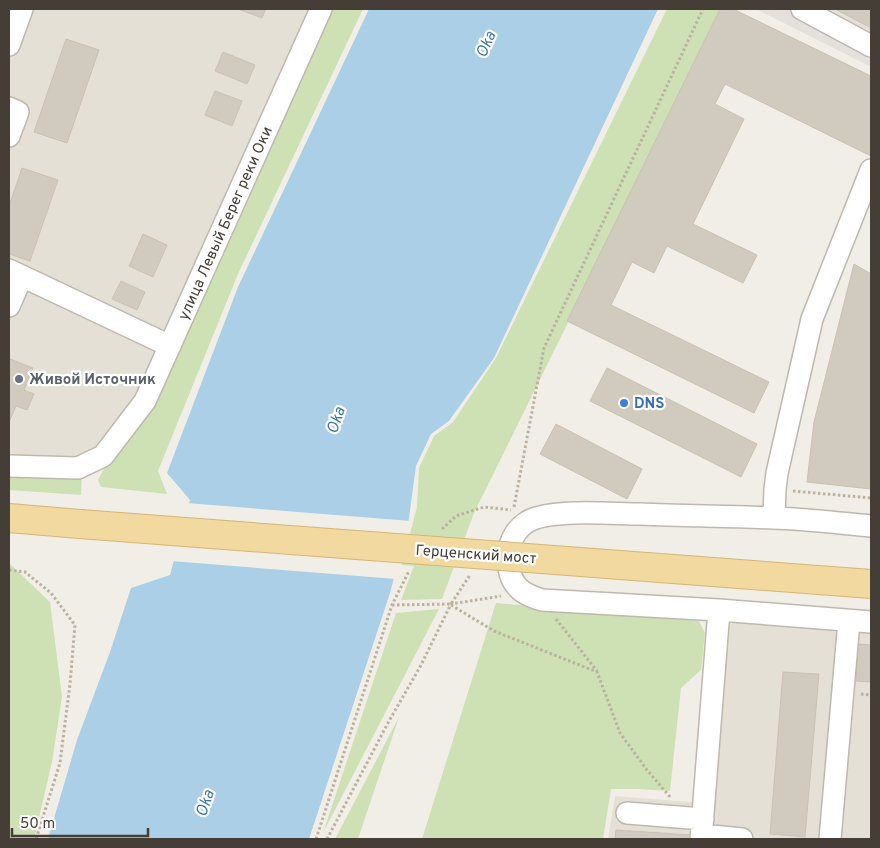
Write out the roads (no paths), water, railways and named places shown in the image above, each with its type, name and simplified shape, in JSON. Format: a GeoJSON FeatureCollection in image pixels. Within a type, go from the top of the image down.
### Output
{"type":"FeatureCollection","features":[{"type":"Feature","properties":{"kind":"main road","name":"Герценский мост"},"geometry":{"type":"LineString","coordinates":[[9,518],[871,584]]}},
{"type":"Feature","properties":{"kind":"street"},"geometry":{"type":"LineString","coordinates":[[9,45],[22,9]]}},
{"type":"Feature","properties":{"kind":"street","name":"улица Левый Берег реки Оки"},"geometry":{"type":"LineString","coordinates":[[9,466],[78,468],[103,456],[145,401],[321,9]]}},
{"type":"Feature","properties":{"kind":"street"},"geometry":{"type":"LineString","coordinates":[[802,9],[871,46]]}},
{"type":"Feature","properties":{"kind":"street"},"geometry":{"type":"LineString","coordinates":[[9,108],[18,112],[9,136]]}},
{"type":"Feature","properties":{"kind":"street"},"geometry":{"type":"LineString","coordinates":[[774,518],[777,473],[812,319],[871,170]]}},
{"type":"Feature","properties":{"kind":"street"},"geometry":{"type":"LineString","coordinates":[[9,306],[15,273],[170,346]]}},
{"type":"Feature","properties":{"kind":"street"},"geometry":{"type":"LineString","coordinates":[[871,526],[774,518],[588,513],[555,514],[540,516],[527,522],[511,542],[508,555],[509,570],[514,584],[522,592],[542,600],[719,610],[871,622]]}},
{"type":"Feature","properties":{"kind":"street"},"geometry":{"type":"LineString","coordinates":[[699,828],[719,610]]}},
{"type":"Feature","properties":{"kind":"street"},"geometry":{"type":"LineString","coordinates":[[830,839],[849,621]]}},
{"type":"Feature","properties":{"kind":"street"},"geometry":{"type":"LineString","coordinates":[[627,813],[742,839]]}},
{"type":"Feature","properties":{"kind":"water","name":"Oka"},"geometry":{"type":"Polygon","coordinates":[[[369,9],[658,9],[494,358],[449,421],[431,434],[416,466],[408,525],[390,593],[309,839],[48,839],[77,740],[110,652],[131,588],[170,575],[190,500],[167,473],[238,287],[369,9]]]}},
{"type":"Feature","properties":{"kind":"place","name":"Живой Источник"},"geometry":{"type":"Point","coordinates":[19,379]}},
{"type":"Feature","properties":{"kind":"place","name":"DNS"},"geometry":{"type":"Point","coordinates":[624,403]}}]}
